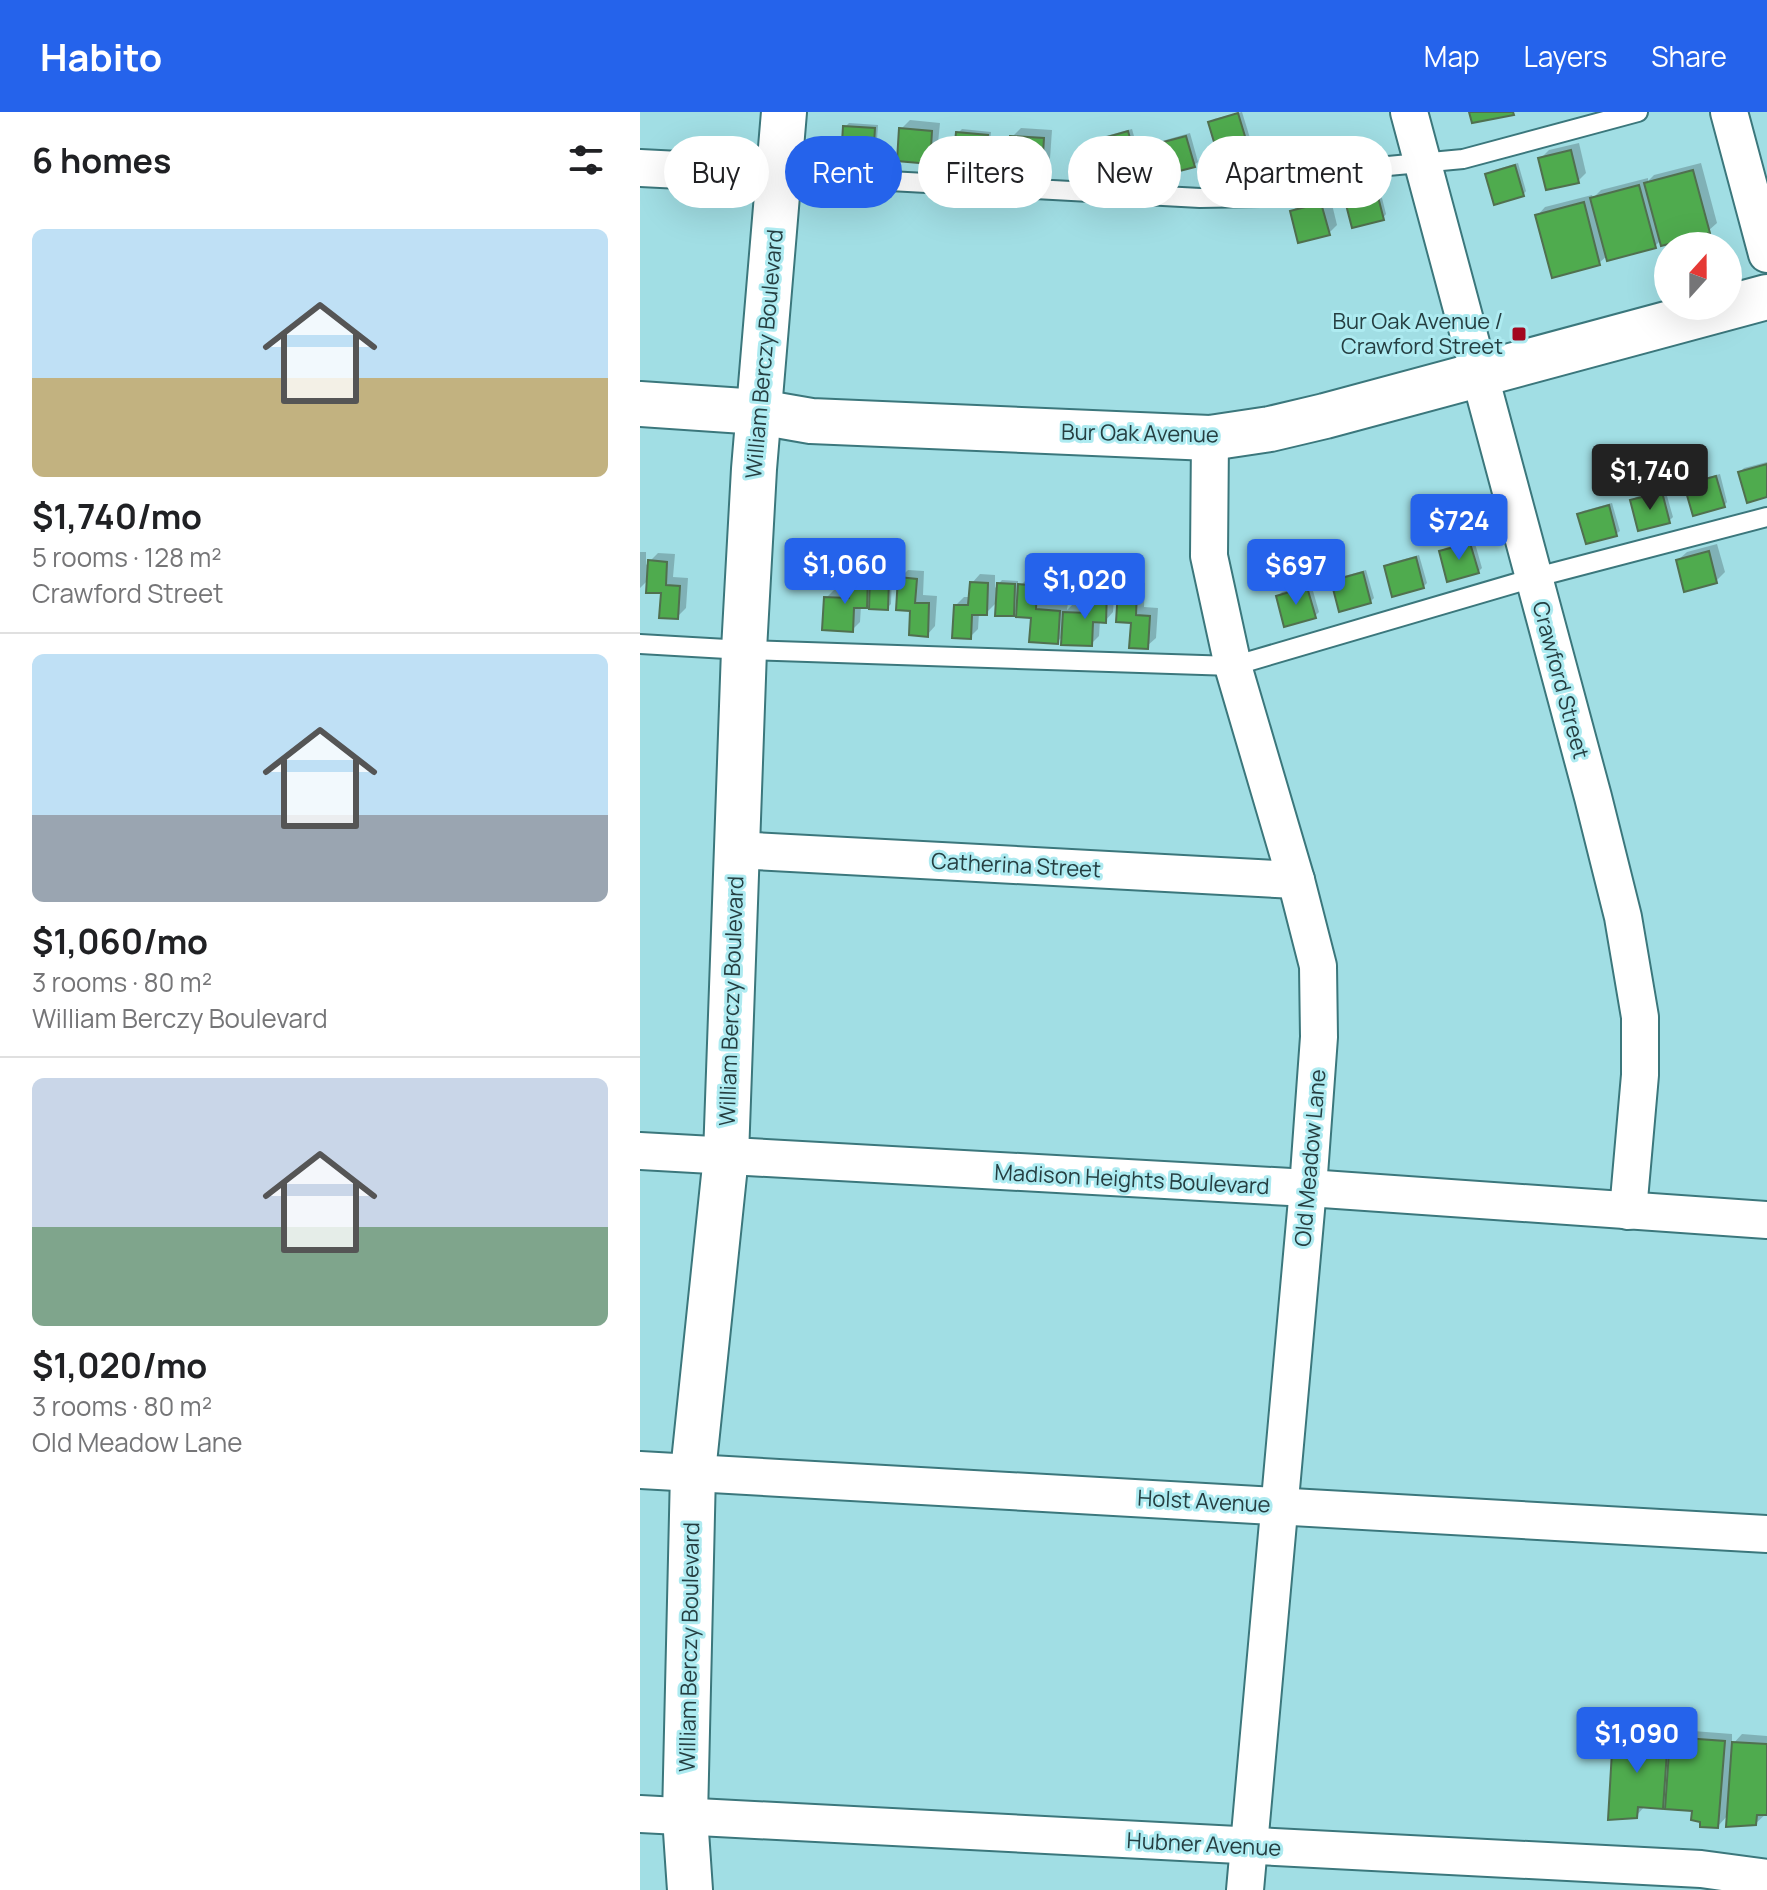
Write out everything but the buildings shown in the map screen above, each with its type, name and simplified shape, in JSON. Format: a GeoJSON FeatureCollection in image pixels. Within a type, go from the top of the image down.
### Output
{"type":"FeatureCollection","features":[{"type":"Feature","properties":{"kind":"street","name":"William Berczy Boulevard"},"geometry":{"type":"LineString","coordinates":[[690,1890],[685,1817],[693,1472],[726,1156],[744,650],[759,412],[784,112]]}},
{"type":"Feature","properties":{"kind":"street","name":"Crawford Street"},"geometry":{"type":"LineString","coordinates":[[1409,112],[1623,917],[1640,1017],[1640,1075],[1628,1211]]}},
{"type":"Feature","properties":{"kind":"street"},"geometry":{"type":"LineString","coordinates":[[1729,112],[1767,254]]}},
{"type":"Feature","properties":{"kind":"street"},"geometry":{"type":"LineString","coordinates":[[640,168],[779,175]]}},
{"type":"Feature","properties":{"kind":"street","name":"Bur Oak Avenue"},"geometry":{"type":"LineString","coordinates":[[640,404],[759,412],[811,421],[1210,438],[1311,419],[1767,297]]}},
{"type":"Feature","properties":{"kind":"street","name":"Old Meadow Lane"},"geometry":{"type":"LineString","coordinates":[[1210,438],[1209,556],[1233,666],[1318,966],[1319,1037],[1308,1188],[1245,1890]]}},
{"type":"Feature","properties":{"kind":"street","name":"Catherina Street"},"geometry":{"type":"LineString","coordinates":[[735,850],[1296,880]]}},
{"type":"Feature","properties":{"kind":"street","name":"Madison Heights Boulevard"},"geometry":{"type":"LineString","coordinates":[[640,1151],[1308,1188],[1767,1220]]}},
{"type":"Feature","properties":{"kind":"street","name":"Holst Avenue"},"geometry":{"type":"LineString","coordinates":[[640,1470],[1767,1534]]}},
{"type":"Feature","properties":{"kind":"street","name":"Hubner Avenue"},"geometry":{"type":"LineString","coordinates":[[640,1814],[1701,1869],[1767,1878]]}},
{"type":"Feature","properties":{"kind":"lane"},"geometry":{"type":"LineString","coordinates":[[779,175],[1228,199],[1260,197],[1388,166],[1463,159],[1638,112]]}},
{"type":"Feature","properties":{"kind":"lane"},"geometry":{"type":"LineString","coordinates":[[640,644],[1233,666],[1533,578],[1767,517]]}},
{"type":"Feature","properties":{"kind":"place","name":"Bur Oak Avenue / Crawford Street"},"geometry":{"type":"Point","coordinates":[1519,334]}}]}
